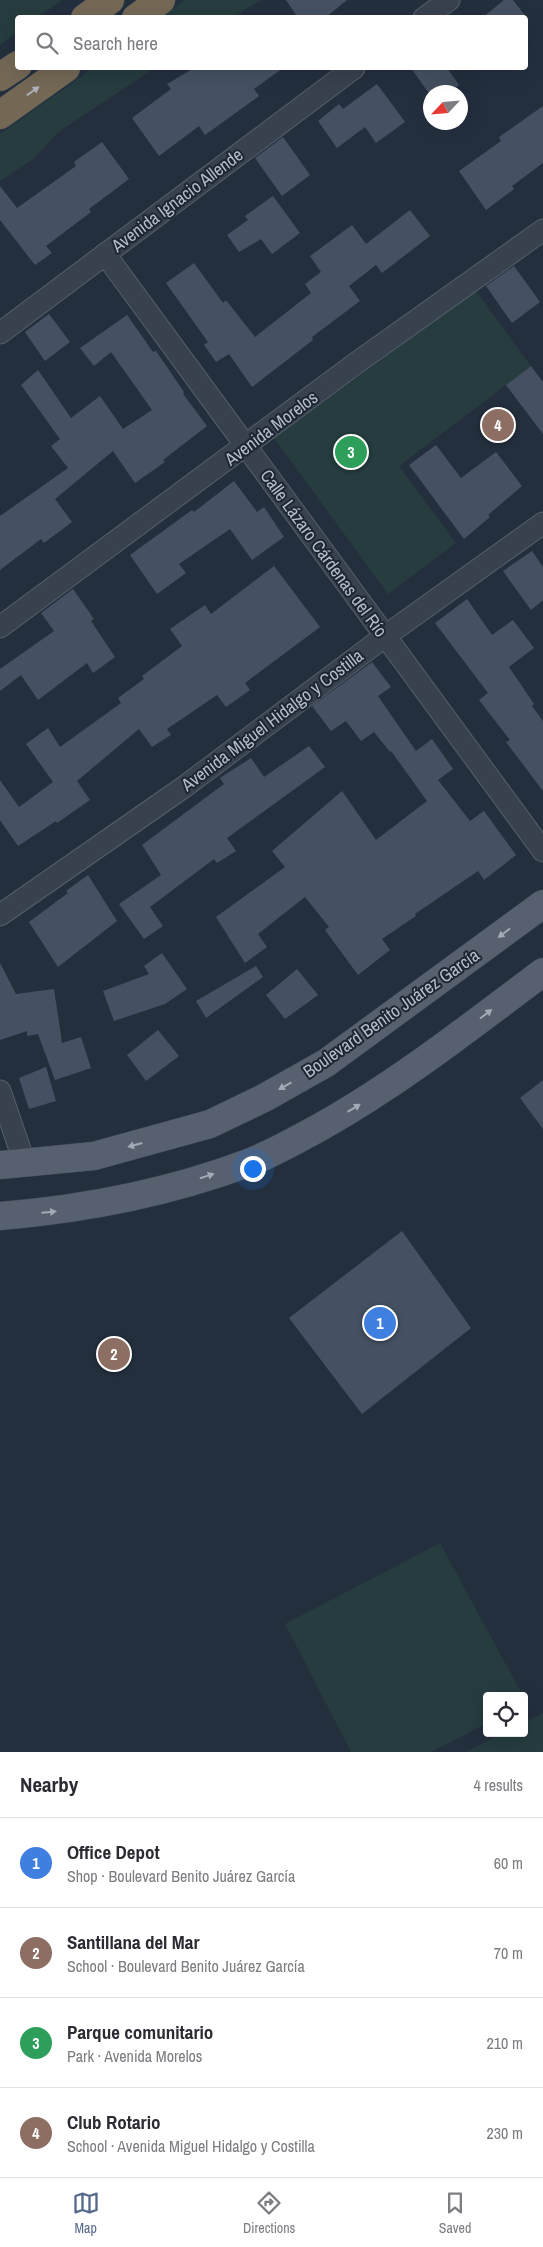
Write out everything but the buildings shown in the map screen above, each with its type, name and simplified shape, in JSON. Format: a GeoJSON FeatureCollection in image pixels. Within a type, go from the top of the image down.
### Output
{"type":"FeatureCollection","features":[{"type":"Feature","properties":{"kind":"highway"},"geometry":{"type":"LineString","coordinates":[[89,15],[110,0]]}},
{"type":"Feature","properties":{"kind":"highway"},"geometry":{"type":"LineString","coordinates":[[140,15],[161,0]]}},
{"type":"Feature","properties":{"kind":"highway"},"geometry":{"type":"LineString","coordinates":[[0,77],[15,67]]}},
{"type":"Feature","properties":{"kind":"highway"},"geometry":{"type":"LineString","coordinates":[[0,114],[63,70]]}},
{"type":"Feature","properties":{"kind":"main road","name":"Boulevard Benito Juárez García"},"geometry":{"type":"LineString","coordinates":[[13,1164],[94,1156],[210,1124],[264,1098],[326,1064],[543,904]]}},
{"type":"Feature","properties":{"kind":"main road"},"geometry":{"type":"LineString","coordinates":[[0,1216],[60,1211],[126,1199],[248,1163],[289,1144],[356,1107],[431,1056],[543,972]]}},
{"type":"Feature","properties":{"kind":"street"},"geometry":{"type":"LineString","coordinates":[[428,15],[448,0]]}},
{"type":"Feature","properties":{"kind":"street","name":"Avenida Ignacio Allende"},"geometry":{"type":"LineString","coordinates":[[0,333],[351,70]]}},
{"type":"Feature","properties":{"kind":"street","name":"Avenida Morelos"},"geometry":{"type":"LineString","coordinates":[[0,627],[247,446],[355,364],[543,230]]}},
{"type":"Feature","properties":{"kind":"street","name":"Calle Lázaro Cárdenas del Río"},"geometry":{"type":"LineString","coordinates":[[105,254],[247,446],[384,637],[543,851]]}},
{"type":"Feature","properties":{"kind":"street","name":"Avenida Miguel Hidalgo y Costilla"},"geometry":{"type":"LineString","coordinates":[[0,915],[184,787],[384,637],[543,523]]}},
{"type":"Feature","properties":{"kind":"street"},"geometry":{"type":"LineString","coordinates":[[0,1092],[13,1164]]}},
{"type":"Feature","properties":{"kind":"green space"},"geometry":{"type":"Polygon","coordinates":[[[0,0],[62,0],[41,15],[15,15],[15,34],[0,45],[0,0]]]}},
{"type":"Feature","properties":{"kind":"green space"},"geometry":{"type":"Polygon","coordinates":[[[185,0],[261,0],[236,15],[164,15],[185,0]]]}},
{"type":"Feature","properties":{"kind":"green space"},"geometry":{"type":"Polygon","coordinates":[[[90,70],[152,70],[60,131],[33,159],[0,181],[0,134],[90,70]]]}},
{"type":"Feature","properties":{"kind":"green space"},"geometry":{"type":"Polygon","coordinates":[[[476,291],[531,366],[399,466],[456,543],[388,594],[274,438],[476,291]]]}},
{"type":"Feature","properties":{"kind":"green space"},"geometry":{"type":"Polygon","coordinates":[[[440,1543],[521,1692],[483,1692],[483,1725],[431,1752],[351,1752],[285,1624],[440,1543]]]}},
{"type":"Feature","properties":{"kind":"green space"},"geometry":{"type":"Polygon","coordinates":[[[543,1713],[543,1752],[466,1752],[495,1737],[528,1737],[528,1720],[543,1713]]]}},
{"type":"Feature","properties":{"kind":"place","name":"Club Rotario"},"geometry":{"type":"Point","coordinates":[498,425]}},
{"type":"Feature","properties":{"kind":"place","name":"Parque comunitario"},"geometry":{"type":"Point","coordinates":[351,452]}},
{"type":"Feature","properties":{"kind":"place","name":"Office Depot"},"geometry":{"type":"Point","coordinates":[380,1323]}},
{"type":"Feature","properties":{"kind":"place","name":"Santillana del Mar"},"geometry":{"type":"Point","coordinates":[114,1354]}}]}
